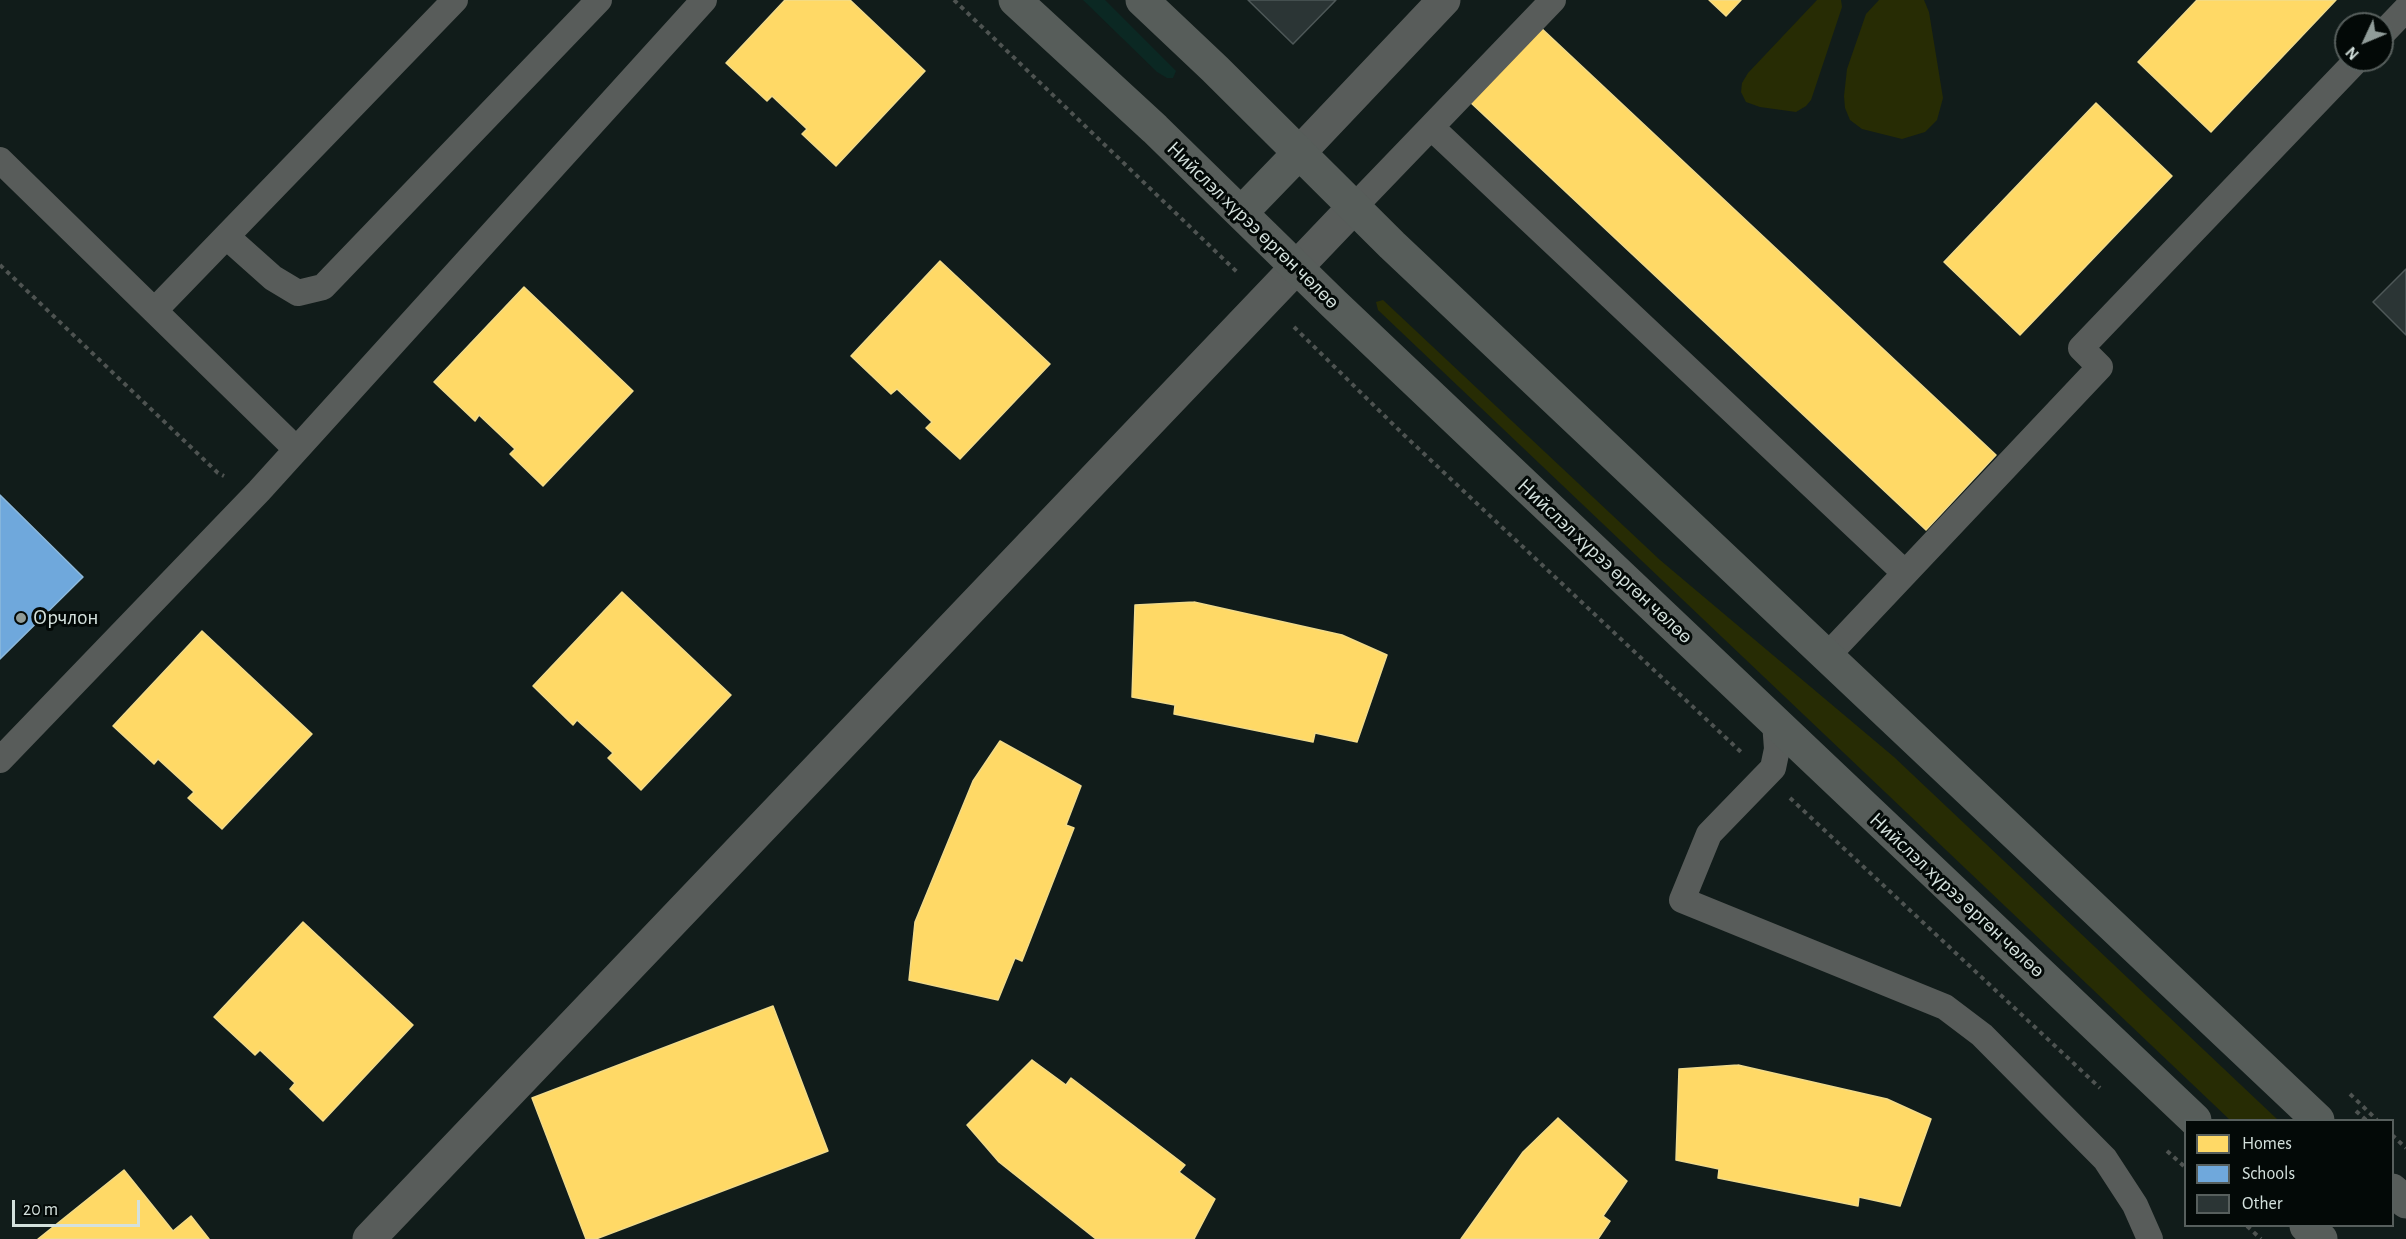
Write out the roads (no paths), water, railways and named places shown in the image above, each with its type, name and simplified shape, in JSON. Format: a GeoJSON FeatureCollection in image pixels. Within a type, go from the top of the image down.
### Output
{"type":"FeatureCollection","features":[{"type":"Feature","properties":{"kind":"main road","name":"Нийслэл хүрээ өргөн чөлөө"},"geometry":{"type":"LineString","coordinates":[[1015,0],[1155,129],[1296,267],[2194,1119]]}},
{"type":"Feature","properties":{"kind":"main road"},"geometry":{"type":"LineString","coordinates":[[1142,0],[1392,245],[2317,1119]]}},
{"type":"Feature","properties":{"kind":"main road"},"geometry":{"type":"LineString","coordinates":[[1241,213],[1299,153]]}},
{"type":"Feature","properties":{"kind":"main road"},"geometry":{"type":"LineString","coordinates":[[2394,1192],[2406,1202]]}},
{"type":"Feature","properties":{"kind":"main road"},"geometry":{"type":"LineString","coordinates":[[2307,1227],[2321,1239]]}},
{"type":"Feature","properties":{"kind":"street"},"geometry":{"type":"LineString","coordinates":[[1299,153],[1444,0]]}},
{"type":"Feature","properties":{"kind":"street"},"geometry":{"type":"LineString","coordinates":[[369,1239],[1354,207]]}},
{"type":"Feature","properties":{"kind":"lane"},"geometry":{"type":"LineString","coordinates":[[155,310],[455,0]]}},
{"type":"Feature","properties":{"kind":"lane"},"geometry":{"type":"LineString","coordinates":[[227,237],[273,278],[298,293],[323,287],[599,0]]}},
{"type":"Feature","properties":{"kind":"lane"},"geometry":{"type":"LineString","coordinates":[[0,760],[259,491],[704,0]]}},
{"type":"Feature","properties":{"kind":"lane"},"geometry":{"type":"LineString","coordinates":[[1354,207],[1553,0]]}},
{"type":"Feature","properties":{"kind":"lane"},"geometry":{"type":"LineString","coordinates":[[2394,22],[2406,9]]}},
{"type":"Feature","properties":{"kind":"lane"},"geometry":{"type":"LineString","coordinates":[[1827,656],[2100,367],[2080,348],[2345,72]]}},
{"type":"Feature","properties":{"kind":"lane"},"geometry":{"type":"LineString","coordinates":[[1431,127],[1905,573]]}},
{"type":"Feature","properties":{"kind":"lane"},"geometry":{"type":"LineString","coordinates":[[0,160],[296,449]]}},
{"type":"Feature","properties":{"kind":"lane"},"geometry":{"type":"LineString","coordinates":[[1775,722],[1777,749],[1773,768],[1709,834],[1682,900],[1945,1007],[1982,1035],[2105,1159],[2135,1205],[2150,1239]]}},
{"type":"Feature","properties":{"kind":"place","name":"Орчлон"},"geometry":{"type":"Point","coordinates":[21,618]}}]}
